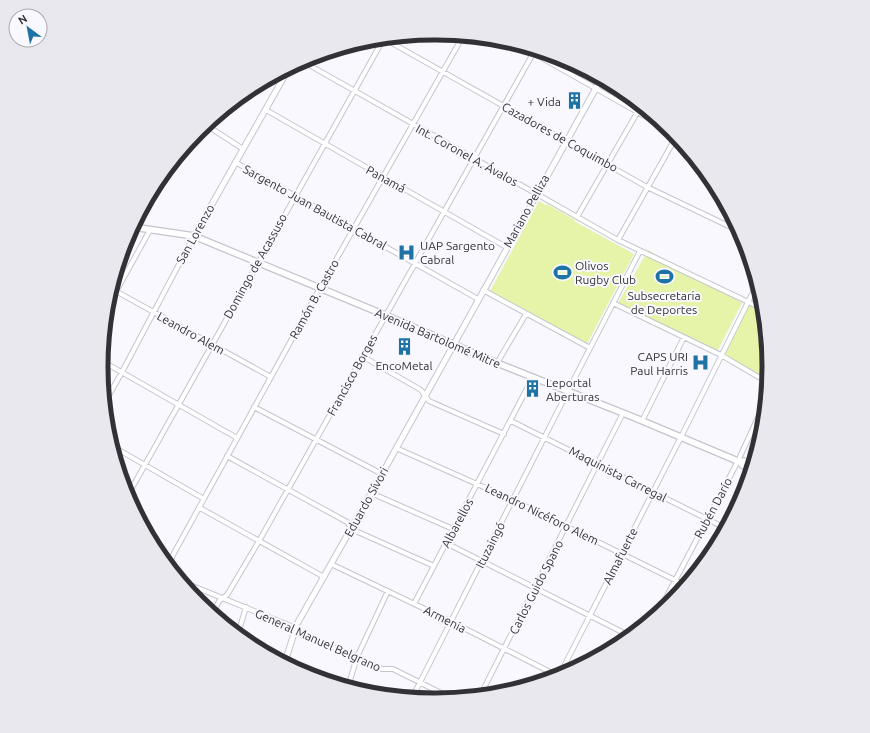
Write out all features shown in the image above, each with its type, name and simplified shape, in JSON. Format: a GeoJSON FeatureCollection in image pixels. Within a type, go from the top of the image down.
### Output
{"type":"FeatureCollection","features":[{"type":"Feature","properties":{"kind":"main road","name":"Avenida Bartolomé Mitre"},"geometry":{"type":"LineString","coordinates":[[139,228],[194,236],[386,315],[533,378],[681,437],[739,462],[745,466]]}},
{"type":"Feature","properties":{"kind":"main road","name":"Avenida Bartolomé Mitre"},"geometry":{"type":"LineString","coordinates":[[739,462],[747,462]]}},
{"type":"Feature","properties":{"kind":"street","name":"Ramón B. Castro"},"geometry":{"type":"LineString","coordinates":[[172,558],[320,288],[460,41]]}},
{"type":"Feature","properties":{"kind":"street","name":"Cazadores de Coquimbo"},"geometry":{"type":"LineString","coordinates":[[392,43],[647,187],[730,227]]}},
{"type":"Feature","properties":{"kind":"street","name":"Domingo de Acassuso"},"geometry":{"type":"LineString","coordinates":[[132,488],[379,45]]}},
{"type":"Feature","properties":{"kind":"street","name":"Francisco Borges"},"geometry":{"type":"LineString","coordinates":[[216,608],[220,601],[227,595],[259,541],[532,55]]}},
{"type":"Feature","properties":{"kind":"street"},"geometry":{"type":"LineString","coordinates":[[548,60],[645,116]]}},
{"type":"Feature","properties":{"kind":"street","name":"Int. Coronel A. Ávalos"},"geometry":{"type":"LineString","coordinates":[[309,65],[618,240],[755,305]]}},
{"type":"Feature","properties":{"kind":"street","name":"San Lorenzo"},"geometry":{"type":"LineString","coordinates":[[110,394],[194,236],[284,78]]}},
{"type":"Feature","properties":{"kind":"street","name":"Mariano Pelliza"},"geometry":{"type":"LineString","coordinates":[[454,344],[506,247],[598,84]]}},
{"type":"Feature","properties":{"kind":"street","name":"Panamá"},"geometry":{"type":"LineString","coordinates":[[266,110],[506,247]]}},
{"type":"Feature","properties":{"kind":"street"},"geometry":{"type":"LineString","coordinates":[[578,217],[637,112]]}},
{"type":"Feature","properties":{"kind":"street","name":"Sargento Juan Bautista Cabral"},"geometry":{"type":"LineString","coordinates":[[212,129],[243,149]]}},
{"type":"Feature","properties":{"kind":"street"},"geometry":{"type":"LineString","coordinates":[[618,240],[673,143]]}},
{"type":"Feature","properties":{"kind":"street","name":"Sargento Juan Bautista Cabral"},"geometry":{"type":"LineString","coordinates":[[236,162],[478,299]]}},
{"type":"Feature","properties":{"kind":"street"},"geometry":{"type":"LineString","coordinates":[[121,278],[150,230]]}},
{"type":"Feature","properties":{"kind":"street","name":"Ituzaingó"},"geometry":{"type":"LineString","coordinates":[[415,692],[450,621],[640,251]]}},
{"type":"Feature","properties":{"kind":"street"},"geometry":{"type":"LineString","coordinates":[[483,290],[590,348]]}},
{"type":"Feature","properties":{"kind":"street","name":"Leandro Alem"},"geometry":{"type":"LineString","coordinates":[[118,292],[271,377]]}},
{"type":"Feature","properties":{"kind":"street","name":"Almafuerte"},"geometry":{"type":"LineString","coordinates":[[563,667],[681,437],[753,293]]}},
{"type":"Feature","properties":{"kind":"street"},"geometry":{"type":"LineString","coordinates":[[613,303],[721,355],[761,379]]}},
{"type":"Feature","properties":{"kind":"street"},"geometry":{"type":"LineString","coordinates":[[497,363],[526,314]]}},
{"type":"Feature","properties":{"kind":"street"},"geometry":{"type":"LineString","coordinates":[[642,421],[684,337]]}},
{"type":"Feature","properties":{"kind":"street","name":"Eduardo Sívori"},"geometry":{"type":"LineString","coordinates":[[286,657],[294,629],[332,564],[454,344]]}},
{"type":"Feature","properties":{"kind":"street"},"geometry":{"type":"LineString","coordinates":[[362,356],[421,390],[429,401],[504,434]]}},
{"type":"Feature","properties":{"kind":"street"},"geometry":{"type":"LineString","coordinates":[[108,365],[178,403],[237,438]]}},
{"type":"Feature","properties":{"kind":"street","name":"Albarellos"},"geometry":{"type":"LineString","coordinates":[[414,604],[533,378]]}},
{"type":"Feature","properties":{"kind":"street"},"geometry":{"type":"LineString","coordinates":[[254,407],[382,474]]}},
{"type":"Feature","properties":{"kind":"street","name":"Carlos Guido Spano"},"geometry":{"type":"LineString","coordinates":[[483,689],[623,413]]}},
{"type":"Feature","properties":{"kind":"street","name":"Maquinista Carregal"},"geometry":{"type":"LineString","coordinates":[[510,421],[720,526]]}},
{"type":"Feature","properties":{"kind":"street","name":"Rubén Darío"},"geometry":{"type":"LineString","coordinates":[[667,596],[739,462],[757,421]]}},
{"type":"Feature","properties":{"kind":"street","name":"Leandro Nicéforo Alem"},"geometry":{"type":"LineString","coordinates":[[396,448],[478,483],[680,582]]}},
{"type":"Feature","properties":{"kind":"street"},"geometry":{"type":"LineString","coordinates":[[120,450],[204,499]]}},
{"type":"Feature","properties":{"kind":"street"},"geometry":{"type":"LineString","coordinates":[[227,456],[347,522],[358,532],[434,566]]}},
{"type":"Feature","properties":{"kind":"street"},"geometry":{"type":"LineString","coordinates":[[371,493],[453,529]]}},
{"type":"Feature","properties":{"kind":"street"},"geometry":{"type":"LineString","coordinates":[[200,508],[324,577]]}},
{"type":"Feature","properties":{"kind":"street"},"geometry":{"type":"LineString","coordinates":[[446,543],[536,587],[624,633]]}},
{"type":"Feature","properties":{"kind":"street","name":"Armenia"},"geometry":{"type":"LineString","coordinates":[[332,564],[450,621],[550,672]]}},
{"type":"Feature","properties":{"kind":"street","name":"General Manuel Belgrano"},"geometry":{"type":"LineString","coordinates":[[194,586],[291,626],[299,633],[382,670],[393,670],[440,693]]}},
{"type":"Feature","properties":{"kind":"street"},"geometry":{"type":"LineString","coordinates":[[350,682],[358,658],[388,591]]}},
{"type":"Feature","properties":{"kind":"street"},"geometry":{"type":"LineString","coordinates":[[240,628],[246,607]]}},
{"type":"Feature","properties":{"kind":"green space","name":"Olivos Rugby Club"},"geometry":{"type":"Polygon","coordinates":[[[539,201],[546,205],[547,204],[575,220],[574,221],[634,254],[587,344],[490,291],[539,201]]]}},
{"type":"Feature","properties":{"kind":"green space","name":"Subsecretaria de Deportes"},"geometry":{"type":"Polygon","coordinates":[[[648,250],[742,303],[717,352],[618,303],[648,250]]]}},
{"type":"Feature","properties":{"kind":"green space"},"geometry":{"type":"Polygon","coordinates":[[[749,303],[756,307],[761,345],[762,376],[722,356],[749,303]]]}},
{"type":"Feature","properties":{"kind":"place","name":"+ Vida"},"geometry":{"type":"Point","coordinates":[574,101]}},
{"type":"Feature","properties":{"kind":"place","name":"UAP Sargento Cabral"},"geometry":{"type":"Point","coordinates":[407,252]}},
{"type":"Feature","properties":{"kind":"place","name":"Olivos Rugby Club"},"geometry":{"type":"Point","coordinates":[562,272]}},
{"type":"Feature","properties":{"kind":"place","name":"Subsecretaria de Deportes"},"geometry":{"type":"Point","coordinates":[664,276]}},
{"type":"Feature","properties":{"kind":"place","name":"EncoMetal"},"geometry":{"type":"Point","coordinates":[404,346]}},
{"type":"Feature","properties":{"kind":"place","name":"CAPS URI Paul Harris"},"geometry":{"type":"Point","coordinates":[701,363]}},
{"type":"Feature","properties":{"kind":"place","name":"Leportal Aberturas"},"geometry":{"type":"Point","coordinates":[533,389]}}]}
